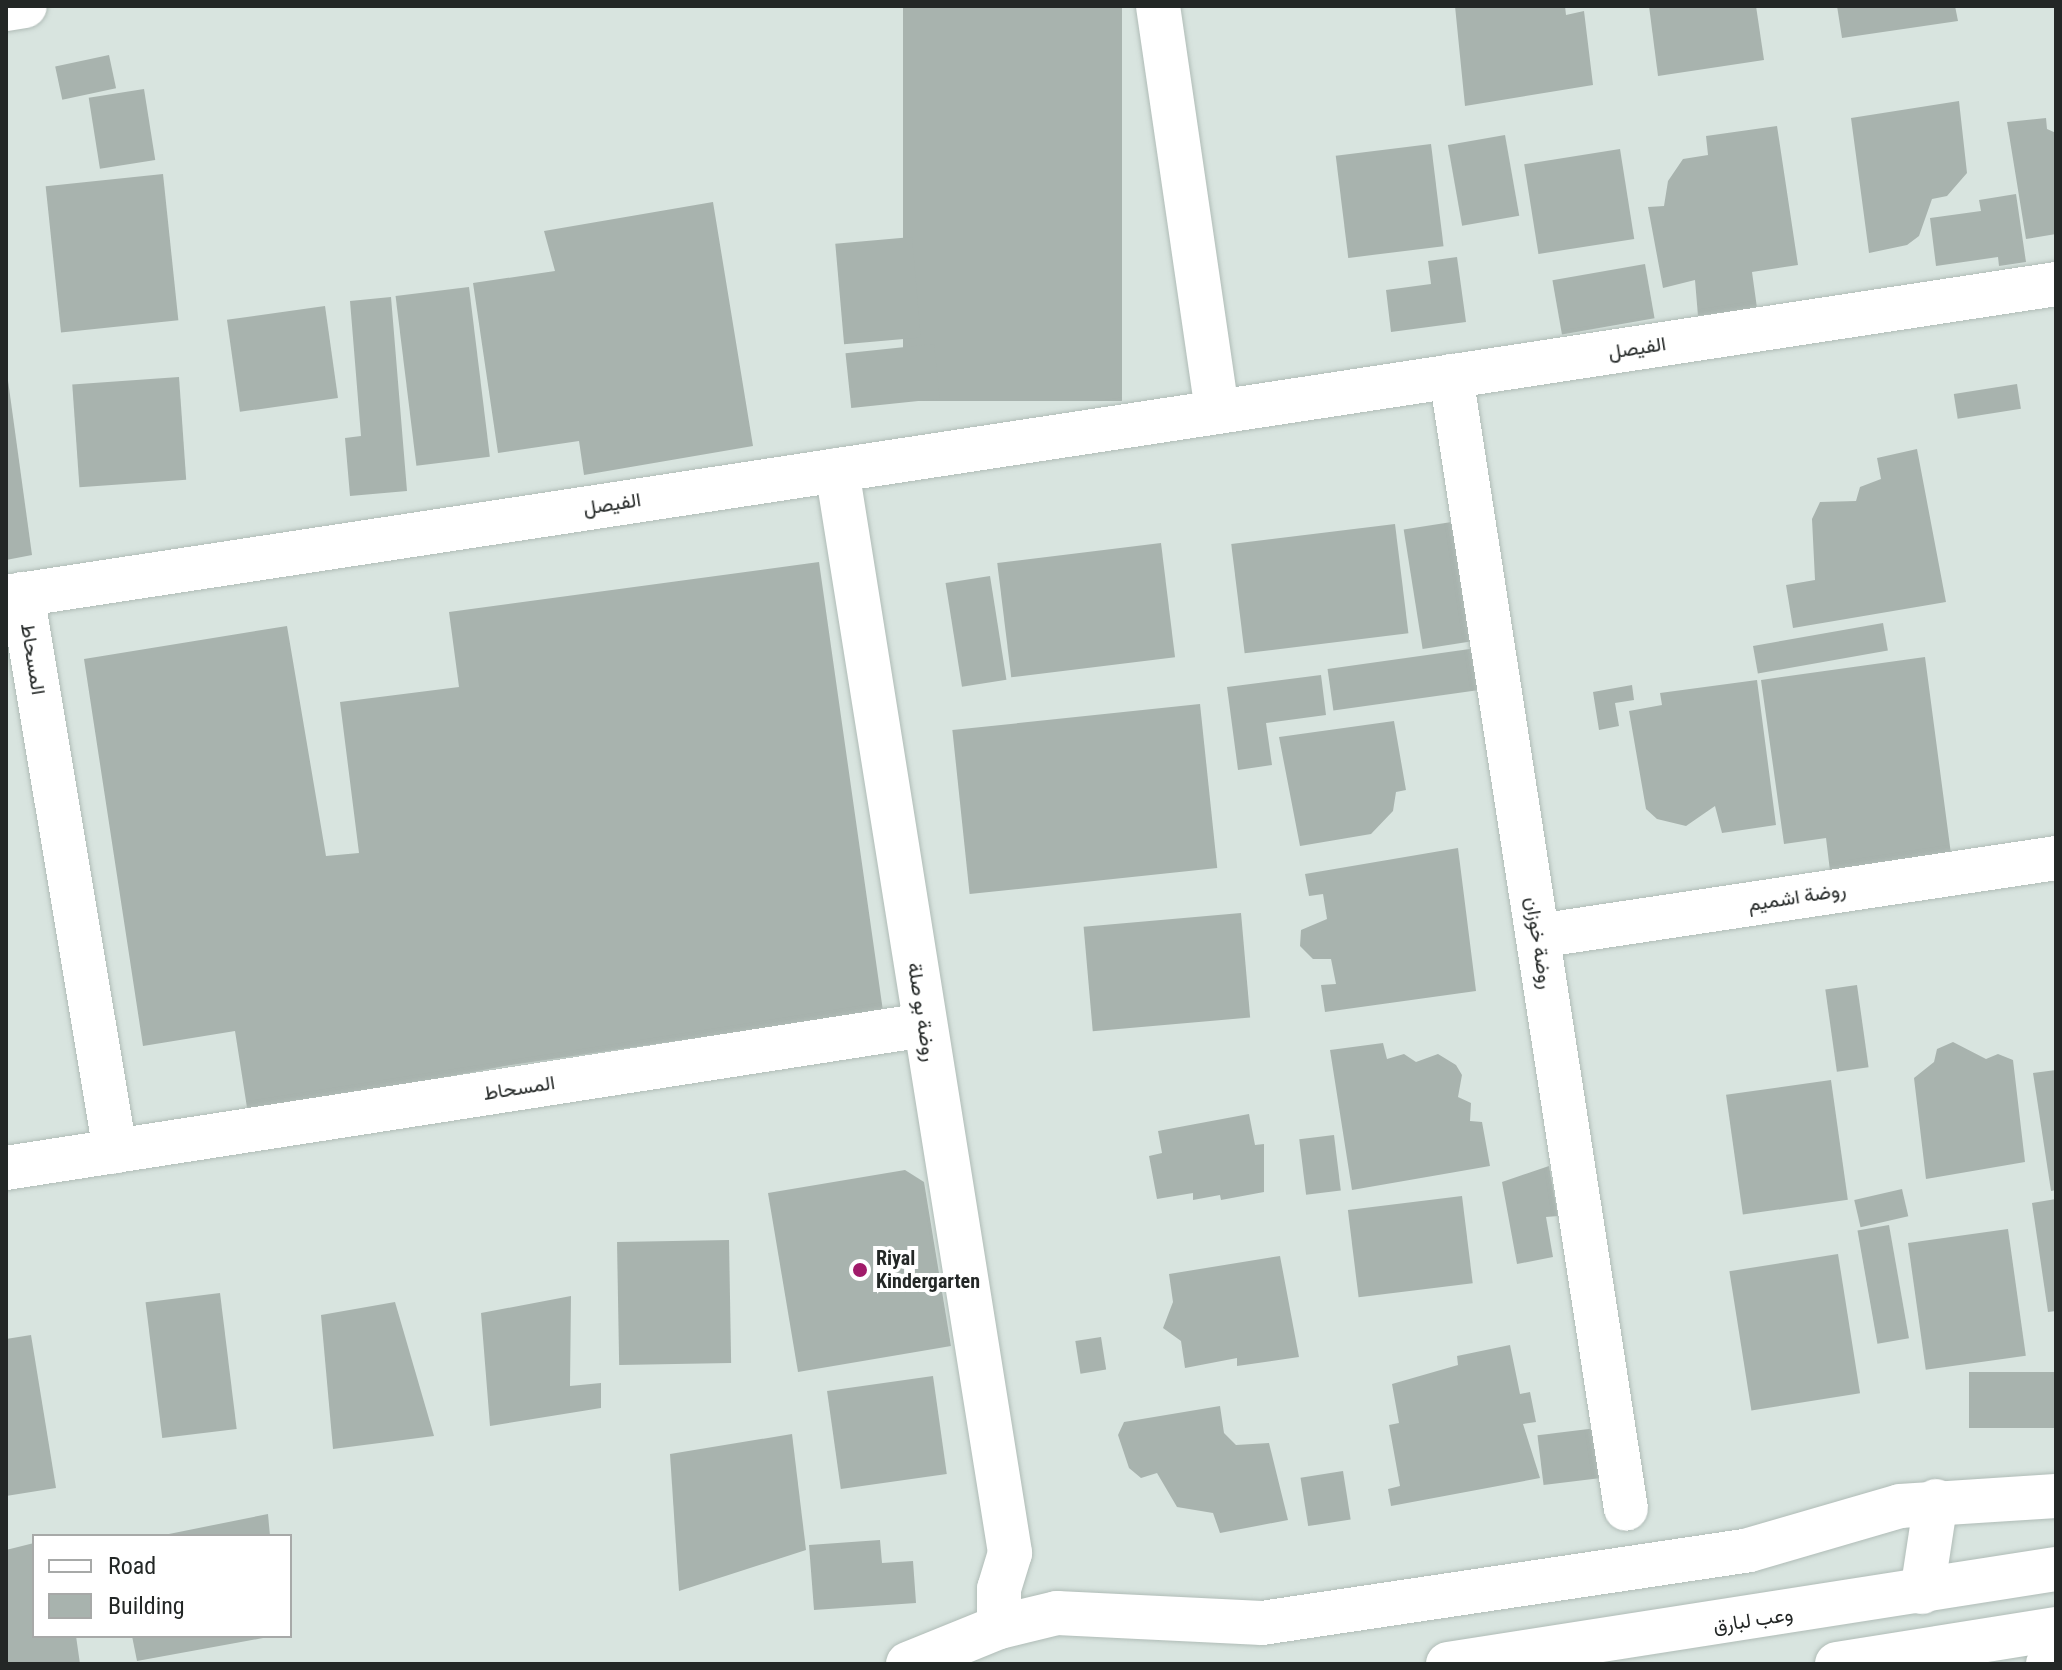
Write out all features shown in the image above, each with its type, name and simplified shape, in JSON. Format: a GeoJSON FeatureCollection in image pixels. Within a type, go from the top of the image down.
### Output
{"type":"FeatureCollection","features":[{"type":"Feature","properties":{"kind":"street"},"geometry":{"type":"LineString","coordinates":[[6,9],[25,6]]}},
{"type":"Feature","properties":{"kind":"street"},"geometry":{"type":"LineString","coordinates":[[1158,6],[1217,412]]}},
{"type":"Feature","properties":{"kind":"street","name":"الفيصل"},"geometry":{"type":"LineString","coordinates":[[14,595],[2056,284]]}},
{"type":"Feature","properties":{"kind":"street","name":"روضة خوزان"},"geometry":{"type":"LineString","coordinates":[[1451,376],[1626,1509]]}},
{"type":"Feature","properties":{"kind":"street","name":"روضة بو صلة"},"geometry":{"type":"LineString","coordinates":[[837,470],[1010,1553]]}},
{"type":"Feature","properties":{"kind":"street","name":"المسحاط"},"geometry":{"type":"LineString","coordinates":[[14,595],[115,1151]]}},
{"type":"Feature","properties":{"kind":"street","name":"روضة اشميم"},"geometry":{"type":"LineString","coordinates":[[1538,936],[2056,858]]}},
{"type":"Feature","properties":{"kind":"street","name":"المسحاط"},"geometry":{"type":"LineString","coordinates":[[6,1168],[924,1025]]}},
{"type":"Feature","properties":{"kind":"street"},"geometry":{"type":"LineString","coordinates":[[908,1664],[999,1627],[1057,1613],[1262,1623],[1792,1541],[1877,1511],[1936,1501],[2056,1496]]}},
{"type":"Feature","properties":{"kind":"street"},"geometry":{"type":"LineString","coordinates":[[1922,1592],[1936,1501]]}},
{"type":"Feature","properties":{"kind":"street"},"geometry":{"type":"LineString","coordinates":[[1607,1571],[1609,1537],[1626,1509],[1654,1530],[1670,1562]]}},
{"type":"Feature","properties":{"kind":"street"},"geometry":{"type":"LineString","coordinates":[[1010,1553],[1057,1613]]}},
{"type":"Feature","properties":{"kind":"street"},"geometry":{"type":"LineString","coordinates":[[999,1627],[999,1589],[1010,1553]]}},
{"type":"Feature","properties":{"kind":"street","name":"وعب لبارق"},"geometry":{"type":"LineString","coordinates":[[1448,1664],[2056,1569]]}},
{"type":"Feature","properties":{"kind":"street"},"geometry":{"type":"LineString","coordinates":[[1837,1664],[1916,1658],[2056,1629]]}},
{"type":"Feature","properties":{"kind":"street"},"geometry":{"type":"LineString","coordinates":[[2048,1664],[2056,1663]]}},
{"type":"Feature","properties":{"kind":"building"},"geometry":{"type":"Polygon","coordinates":[[[903,6],[1122,6],[1122,401],[903,401],[903,6]]]}},
{"type":"Feature","properties":{"kind":"building"},"geometry":{"type":"Polygon","coordinates":[[[1455,6],[1565,6],[1566,15],[1584,11],[1593,85],[1465,106],[1455,6]]]}},
{"type":"Feature","properties":{"kind":"building"},"geometry":{"type":"Polygon","coordinates":[[[1649,6],[1756,6],[1764,60],[1658,76],[1649,6]]]}},
{"type":"Feature","properties":{"kind":"building"},"geometry":{"type":"Polygon","coordinates":[[[1837,6],[1955,6],[1958,21],[1842,38],[1837,6]]]}},
{"type":"Feature","properties":{"kind":"building"},"geometry":{"type":"Polygon","coordinates":[[[109,55],[116,88],[62,100],[55,66],[109,55]]]}},
{"type":"Feature","properties":{"kind":"building"},"geometry":{"type":"Polygon","coordinates":[[[144,89],[155,160],[100,169],[89,98],[144,89]]]}},
{"type":"Feature","properties":{"kind":"building"},"geometry":{"type":"Polygon","coordinates":[[[1959,101],[1967,173],[1947,196],[1932,199],[1919,236],[1907,245],[1869,253],[1851,118],[1959,101]]]}},
{"type":"Feature","properties":{"kind":"building"},"geometry":{"type":"Polygon","coordinates":[[[2046,118],[2047,129],[2056,133],[2056,234],[2026,239],[2007,122],[2046,118]]]}},
{"type":"Feature","properties":{"kind":"building"},"geometry":{"type":"Polygon","coordinates":[[[1777,126],[1798,265],[1752,272],[1757,308],[1698,316],[1695,280],[1663,288],[1648,207],[1664,206],[1668,181],[1683,159],[1708,155],[1706,136],[1777,126]]]}},
{"type":"Feature","properties":{"kind":"building"},"geometry":{"type":"Polygon","coordinates":[[[1505,135],[1519,216],[1462,226],[1448,145],[1505,135]]]}},
{"type":"Feature","properties":{"kind":"building"},"geometry":{"type":"Polygon","coordinates":[[[1431,144],[1444,246],[1348,258],[1336,156],[1431,144]]]}},
{"type":"Feature","properties":{"kind":"building"},"geometry":{"type":"Polygon","coordinates":[[[1620,149],[1634,239],[1538,254],[1524,164],[1620,149]]]}},
{"type":"Feature","properties":{"kind":"building"},"geometry":{"type":"Polygon","coordinates":[[[163,174],[178,320],[61,333],[46,186],[163,174]]]}},
{"type":"Feature","properties":{"kind":"building"},"geometry":{"type":"Polygon","coordinates":[[[2016,194],[2026,262],[1999,266],[1998,257],[1936,266],[1930,218],[1981,211],[1979,200],[2016,194]]]}},
{"type":"Feature","properties":{"kind":"building"},"geometry":{"type":"Polygon","coordinates":[[[713,202],[753,446],[584,475],[579,441],[498,453],[473,283],[555,271],[544,231],[713,202]]]}},
{"type":"Feature","properties":{"kind":"building"},"geometry":{"type":"Polygon","coordinates":[[[912,237],[921,338],[844,344],[835,244],[912,237]]]}},
{"type":"Feature","properties":{"kind":"building"},"geometry":{"type":"Polygon","coordinates":[[[1457,257],[1466,322],[1391,332],[1386,290],[1431,284],[1428,261],[1457,257]]]}},
{"type":"Feature","properties":{"kind":"building"},"geometry":{"type":"Polygon","coordinates":[[[1645,264],[1655,318],[1562,334],[1552,280],[1645,264]]]}},
{"type":"Feature","properties":{"kind":"building"},"geometry":{"type":"Polygon","coordinates":[[[469,287],[490,457],[416,466],[396,296],[469,287]]]}},
{"type":"Feature","properties":{"kind":"building"},"geometry":{"type":"Polygon","coordinates":[[[391,297],[407,491],[350,496],[345,438],[361,436],[350,301],[391,297]]]}},
{"type":"Feature","properties":{"kind":"building"},"geometry":{"type":"Polygon","coordinates":[[[325,306],[338,398],[240,412],[227,320],[325,306]]]}},
{"type":"Feature","properties":{"kind":"building"},"geometry":{"type":"Polygon","coordinates":[[[934,344],[940,399],[851,408],[845,353],[934,344]]]}},
{"type":"Feature","properties":{"kind":"building"},"geometry":{"type":"Polygon","coordinates":[[[6,366],[32,555],[6,560],[6,366]]]}},
{"type":"Feature","properties":{"kind":"building"},"geometry":{"type":"Polygon","coordinates":[[[179,377],[186,480],[79,487],[72,384],[179,377]]]}},
{"type":"Feature","properties":{"kind":"building"},"geometry":{"type":"Polygon","coordinates":[[[2017,384],[2021,409],[1958,419],[1954,394],[2017,384]]]}},
{"type":"Feature","properties":{"kind":"building"},"geometry":{"type":"Polygon","coordinates":[[[1917,449],[1946,602],[1793,628],[1786,585],[1815,580],[1812,519],[1820,502],[1856,501],[1860,487],[1881,479],[1877,458],[1917,449]]]}},
{"type":"Feature","properties":{"kind":"building"},"geometry":{"type":"Polygon","coordinates":[[[1458,521],[1477,641],[1423,649],[1404,530],[1458,521]]]}},
{"type":"Feature","properties":{"kind":"building"},"geometry":{"type":"Polygon","coordinates":[[[1395,524],[1408,633],[1245,653],[1231,544],[1395,524]]]}},
{"type":"Feature","properties":{"kind":"building"},"geometry":{"type":"Polygon","coordinates":[[[1161,543],[1175,657],[1011,677],[997,563],[1161,543]]]}},
{"type":"Feature","properties":{"kind":"building"},"geometry":{"type":"Polygon","coordinates":[[[819,562],[883,1011],[505,1066],[248,1114],[235,1031],[143,1046],[84,659],[287,626],[326,856],[359,853],[340,702],[459,687],[449,612],[819,562]]]}},
{"type":"Feature","properties":{"kind":"building"},"geometry":{"type":"Polygon","coordinates":[[[990,576],[1006,680],[962,687],[946,583],[990,576]]]}},
{"type":"Feature","properties":{"kind":"building"},"geometry":{"type":"Polygon","coordinates":[[[1883,623],[1888,651],[1758,673],[1753,646],[1883,623]]]}},
{"type":"Feature","properties":{"kind":"building"},"geometry":{"type":"Polygon","coordinates":[[[1484,647],[1490,689],[1333,711],[1328,669],[1484,647]]]}},
{"type":"Feature","properties":{"kind":"building"},"geometry":{"type":"Polygon","coordinates":[[[1925,657],[1951,854],[1830,871],[1826,838],[1784,844],[1761,680],[1925,657]]]}},
{"type":"Feature","properties":{"kind":"building"},"geometry":{"type":"Polygon","coordinates":[[[1321,675],[1326,715],[1266,723],[1272,765],[1238,770],[1227,687],[1321,675]]]}},
{"type":"Feature","properties":{"kind":"building"},"geometry":{"type":"Polygon","coordinates":[[[1757,680],[1776,825],[1722,833],[1715,806],[1686,826],[1657,819],[1646,809],[1629,711],[1662,705],[1660,693],[1757,680]]]}},
{"type":"Feature","properties":{"kind":"building"},"geometry":{"type":"Polygon","coordinates":[[[1632,685],[1634,700],[1615,703],[1619,726],[1599,730],[1593,692],[1632,685]]]}},
{"type":"Feature","properties":{"kind":"building"},"geometry":{"type":"Polygon","coordinates":[[[1200,704],[1217,868],[970,894],[952,730],[1200,704]]]}},
{"type":"Feature","properties":{"kind":"building"},"geometry":{"type":"Polygon","coordinates":[[[1394,721],[1406,790],[1396,792],[1393,811],[1371,834],[1300,846],[1279,737],[1394,721]]]}},
{"type":"Feature","properties":{"kind":"building"},"geometry":{"type":"Polygon","coordinates":[[[1458,848],[1476,991],[1325,1012],[1321,985],[1336,984],[1331,959],[1313,959],[1300,946],[1301,930],[1327,919],[1323,894],[1309,896],[1305,874],[1458,848]]]}},
{"type":"Feature","properties":{"kind":"building"},"geometry":{"type":"Polygon","coordinates":[[[1241,913],[1250,1018],[1093,1031],[1084,927],[1241,913]]]}},
{"type":"Feature","properties":{"kind":"building"},"geometry":{"type":"Polygon","coordinates":[[[1857,985],[1869,1067],[1837,1072],[1825,989],[1857,985]]]}},
{"type":"Feature","properties":{"kind":"building"},"geometry":{"type":"Polygon","coordinates":[[[1953,1042],[1986,1059],[1998,1054],[2013,1060],[2025,1162],[1926,1179],[1914,1078],[1934,1062],[1937,1049],[1953,1042]]]}},
{"type":"Feature","properties":{"kind":"building"},"geometry":{"type":"Polygon","coordinates":[[[1383,1043],[1387,1059],[1404,1054],[1416,1062],[1438,1054],[1456,1065],[1462,1075],[1458,1097],[1471,1103],[1470,1121],[1482,1122],[1490,1166],[1352,1190],[1330,1050],[1383,1043]]]}},
{"type":"Feature","properties":{"kind":"building"},"geometry":{"type":"Polygon","coordinates":[[[2056,1070],[2056,1190],[2051,1191],[2033,1073],[2056,1070]]]}},
{"type":"Feature","properties":{"kind":"building"},"geometry":{"type":"Polygon","coordinates":[[[1831,1080],[1848,1200],[1743,1215],[1726,1095],[1831,1080]]]}},
{"type":"Feature","properties":{"kind":"building"},"geometry":{"type":"Polygon","coordinates":[[[1249,1114],[1255,1145],[1264,1144],[1264,1192],[1221,1200],[1220,1195],[1193,1200],[1193,1193],[1157,1199],[1149,1156],[1162,1153],[1158,1131],[1249,1114]]]}},
{"type":"Feature","properties":{"kind":"building"},"geometry":{"type":"Polygon","coordinates":[[[1334,1135],[1341,1191],[1306,1195],[1299,1139],[1334,1135]]]}},
{"type":"Feature","properties":{"kind":"building"},"geometry":{"type":"Polygon","coordinates":[[[1549,1166],[1558,1216],[1546,1217],[1553,1257],[1517,1264],[1502,1182],[1549,1166]]]}},
{"type":"Feature","properties":{"kind":"building","name":"Riyal Kindergarten"},"geometry":{"type":"Polygon","coordinates":[[[905,1170],[924,1182],[951,1346],[798,1372],[768,1193],[905,1170]]]}},
{"type":"Feature","properties":{"kind":"building"},"geometry":{"type":"Polygon","coordinates":[[[1902,1189],[1908,1216],[1861,1227],[1854,1200],[1902,1189]]]}},
{"type":"Feature","properties":{"kind":"building"},"geometry":{"type":"Polygon","coordinates":[[[1462,1196],[1473,1283],[1359,1297],[1348,1210],[1462,1196]]]}},
{"type":"Feature","properties":{"kind":"building"},"geometry":{"type":"Polygon","coordinates":[[[2056,1199],[2056,1311],[2048,1312],[2032,1203],[2056,1199]]]}},
{"type":"Feature","properties":{"kind":"building"},"geometry":{"type":"Polygon","coordinates":[[[1889,1225],[1909,1338],[1877,1344],[1857,1231],[1889,1225]]]}},
{"type":"Feature","properties":{"kind":"building"},"geometry":{"type":"Polygon","coordinates":[[[2008,1229],[2026,1356],[1926,1370],[1908,1243],[2008,1229]]]}},
{"type":"Feature","properties":{"kind":"building"},"geometry":{"type":"Polygon","coordinates":[[[729,1240],[731,1363],[619,1365],[617,1242],[729,1240]]]}},
{"type":"Feature","properties":{"kind":"building"},"geometry":{"type":"Polygon","coordinates":[[[1838,1254],[1860,1393],[1751,1410],[1729,1271],[1838,1254]]]}},
{"type":"Feature","properties":{"kind":"building"},"geometry":{"type":"Polygon","coordinates":[[[1280,1256],[1299,1357],[1237,1366],[1237,1358],[1185,1368],[1181,1341],[1163,1328],[1173,1302],[1169,1274],[1280,1256]]]}},
{"type":"Feature","properties":{"kind":"building"},"geometry":{"type":"Polygon","coordinates":[[[220,1293],[237,1429],[162,1438],[146,1302],[220,1293]]]}},
{"type":"Feature","properties":{"kind":"building"},"geometry":{"type":"Polygon","coordinates":[[[571,1296],[570,1386],[601,1383],[601,1408],[490,1426],[481,1313],[571,1296]]]}},
{"type":"Feature","properties":{"kind":"building"},"geometry":{"type":"Polygon","coordinates":[[[395,1302],[434,1436],[333,1449],[321,1315],[395,1302]]]}},
{"type":"Feature","properties":{"kind":"building"},"geometry":{"type":"Polygon","coordinates":[[[31,1335],[56,1488],[6,1496],[6,1339],[31,1335]]]}},
{"type":"Feature","properties":{"kind":"building"},"geometry":{"type":"Polygon","coordinates":[[[1101,1337],[1106,1370],[1080,1374],[1075,1341],[1101,1337]]]}},
{"type":"Feature","properties":{"kind":"building"},"geometry":{"type":"Polygon","coordinates":[[[1510,1345],[1520,1394],[1530,1392],[1536,1422],[1523,1424],[1540,1478],[1391,1506],[1388,1489],[1400,1486],[1389,1425],[1399,1423],[1392,1384],[1458,1365],[1457,1356],[1510,1345]]]}},
{"type":"Feature","properties":{"kind":"building"},"geometry":{"type":"Polygon","coordinates":[[[1969,1372],[2056,1372],[2056,1428],[1969,1428],[1969,1372]]]}},
{"type":"Feature","properties":{"kind":"building"},"geometry":{"type":"Polygon","coordinates":[[[933,1376],[947,1474],[841,1489],[827,1391],[933,1376]]]}},
{"type":"Feature","properties":{"kind":"building"},"geometry":{"type":"Polygon","coordinates":[[[1220,1406],[1224,1433],[1236,1445],[1269,1443],[1288,1520],[1220,1533],[1213,1513],[1177,1507],[1157,1473],[1141,1478],[1129,1468],[1118,1435],[1124,1422],[1220,1406]]]}},
{"type":"Feature","properties":{"kind":"building"},"geometry":{"type":"Polygon","coordinates":[[[1597,1428],[1603,1478],[1544,1485],[1537,1435],[1597,1428]]]}},
{"type":"Feature","properties":{"kind":"building"},"geometry":{"type":"Polygon","coordinates":[[[792,1434],[806,1550],[679,1591],[670,1454],[792,1434]]]}},
{"type":"Feature","properties":{"kind":"building"},"geometry":{"type":"Polygon","coordinates":[[[1343,1471],[1351,1519],[1308,1526],[1301,1478],[1343,1471]]]}},
{"type":"Feature","properties":{"kind":"building"},"geometry":{"type":"Polygon","coordinates":[[[268,1514],[270,1534],[169,1534],[268,1514]]]}},
{"type":"Feature","properties":{"kind":"building"},"geometry":{"type":"Polygon","coordinates":[[[880,1540],[882,1563],[913,1561],[916,1603],[814,1610],[809,1545],[880,1540]]]}},
{"type":"Feature","properties":{"kind":"building"},"geometry":{"type":"Polygon","coordinates":[[[32,1544],[32,1638],[76,1638],[80,1664],[6,1664],[6,1550],[32,1544]]]}},
{"type":"Feature","properties":{"kind":"building"},"geometry":{"type":"Polygon","coordinates":[[[132,1638],[263,1638],[137,1661],[132,1638]]]}},
{"type":"Feature","properties":{"kind":"place","name":"Riyal Kindergarten"},"geometry":{"type":"Point","coordinates":[860,1270]}}]}
